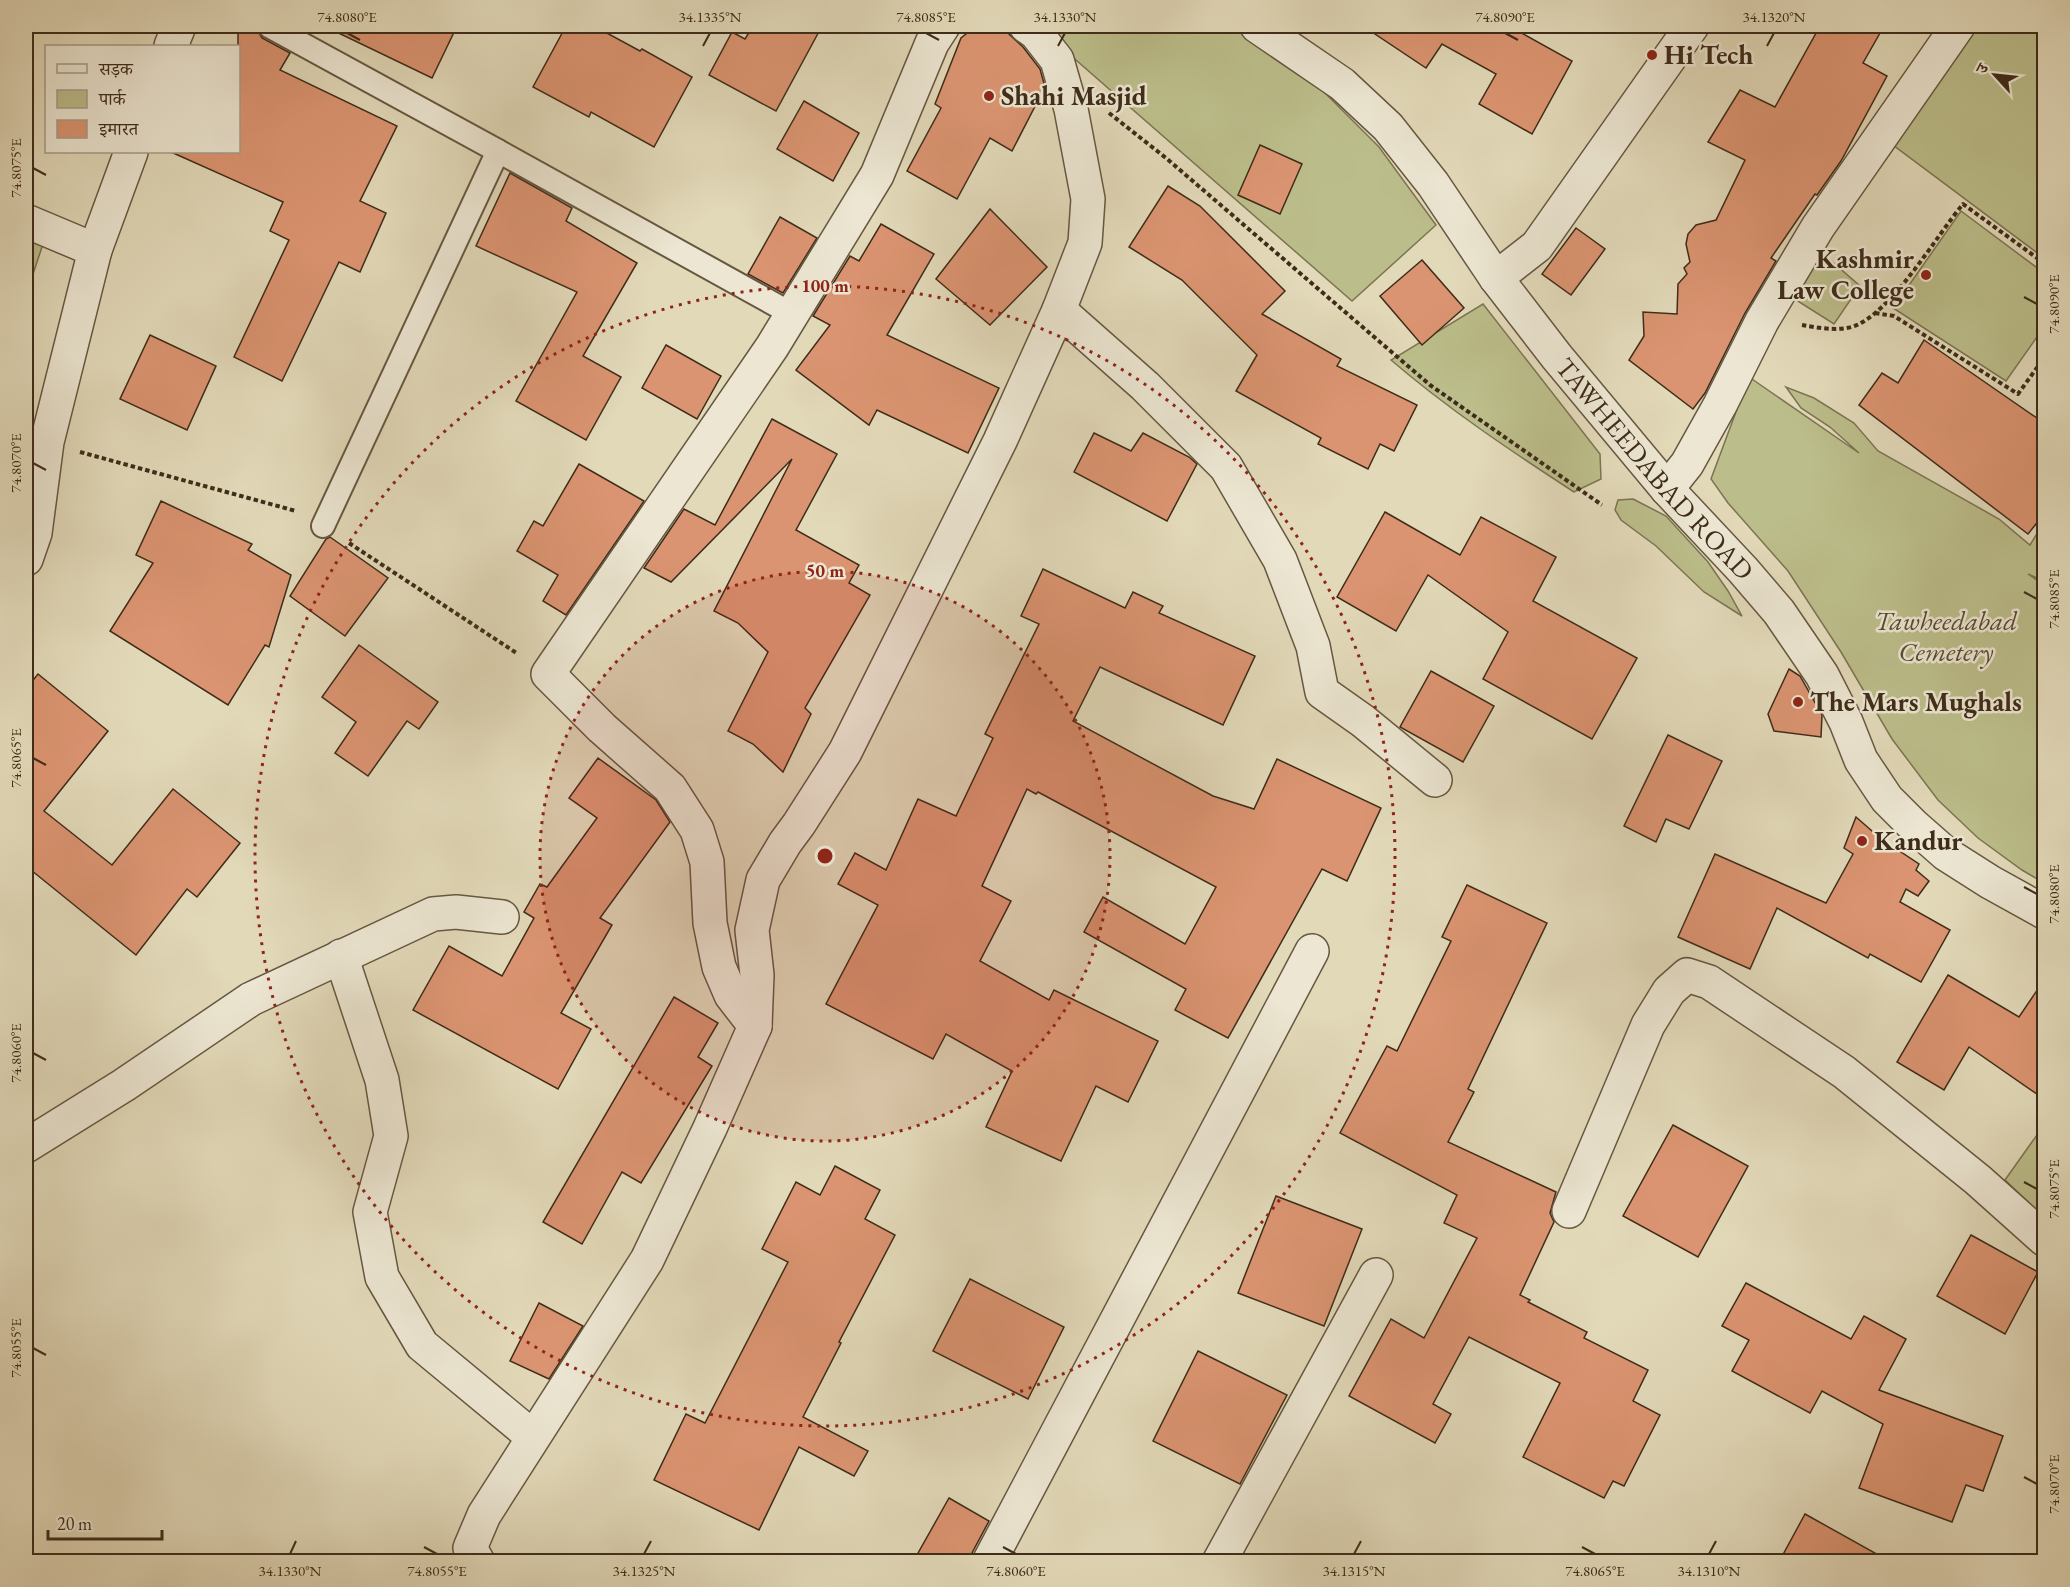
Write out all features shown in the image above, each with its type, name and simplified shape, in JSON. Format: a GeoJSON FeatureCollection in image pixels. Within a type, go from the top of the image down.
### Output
{"type":"FeatureCollection","features":[{"type":"Feature","properties":{"kind":"street"},"geometry":{"type":"LineString","coordinates":[[171,45],[180,26]]}},
{"type":"Feature","properties":{"kind":"street"},"geometry":{"type":"LineString","coordinates":[[755,1026],[731,995],[719,967],[710,923],[707,862],[697,830],[670,788],[602,728],[548,674],[772,347],[877,175],[932,43],[943,26]]}},
{"type":"Feature","properties":{"kind":"street"},"geometry":{"type":"LineString","coordinates":[[478,1562],[470,1548],[484,1515],[647,1260],[710,1128],[755,1026],[757,975],[752,930],[763,880],[784,843],[799,824],[845,752],[1000,441],[1059,310],[1085,243],[1088,199],[1071,108],[1057,60],[1036,33],[1026,26]]}},
{"type":"Feature","properties":{"kind":"street","name":"TAWHEEDABAD ROAD"},"geometry":{"type":"LineString","coordinates":[[1257,26],[1341,84],[1388,128],[1433,184],[1496,278],[1557,357],[1666,489],[1743,570],[1779,612],[1822,675],[1846,722],[1861,760],[1887,799],[1946,854],[2044,912]]}},
{"type":"Feature","properties":{"kind":"street"},"geometry":{"type":"LineString","coordinates":[[1496,278],[1537,246],[1692,26]]}},
{"type":"Feature","properties":{"kind":"street"},"geometry":{"type":"LineString","coordinates":[[1666,489],[1687,464],[1720,405],[1762,321],[1818,227],[1958,26]]}},
{"type":"Feature","properties":{"kind":"street"},"geometry":{"type":"LineString","coordinates":[[26,559],[35,533],[47,442],[95,250],[131,153]]}},
{"type":"Feature","properties":{"kind":"street"},"geometry":{"type":"LineString","coordinates":[[26,221],[95,250]]}},
{"type":"Feature","properties":{"kind":"street"},"geometry":{"type":"LineString","coordinates":[[1059,310],[1145,386],[1226,468],[1280,560],[1313,646],[1322,692],[1363,721],[1436,780]]}},
{"type":"Feature","properties":{"kind":"street"},"geometry":{"type":"LineString","coordinates":[[26,1146],[124,1085],[251,999],[433,914],[456,912],[502,917]]}},
{"type":"Feature","properties":{"kind":"street"},"geometry":{"type":"LineString","coordinates":[[988,1562],[1312,951]]}},
{"type":"Feature","properties":{"kind":"street"},"geometry":{"type":"LineString","coordinates":[[341,956],[382,1080],[391,1136],[370,1212],[382,1277],[422,1345],[533,1437]]}},
{"type":"Feature","properties":{"kind":"street"},"geometry":{"type":"LineString","coordinates":[[1569,1211],[1648,1025],[1670,991],[1687,975],[1709,982],[1844,1072],[1978,1180],[2044,1239]]}},
{"type":"Feature","properties":{"kind":"street"},"geometry":{"type":"LineString","coordinates":[[1219,1562],[1376,1275]]}},
{"type":"Feature","properties":{"kind":"lane"},"geometry":{"type":"LineString","coordinates":[[269,26],[792,314]]}},
{"type":"Feature","properties":{"kind":"lane"},"geometry":{"type":"LineString","coordinates":[[323,526],[498,151]]}},
{"type":"Feature","properties":{"kind":"path"},"geometry":{"type":"LineString","coordinates":[[1105,110],[1175,166],[1430,385],[1602,505]]}},
{"type":"Feature","properties":{"kind":"path"},"geometry":{"type":"LineString","coordinates":[[1762,321],[1840,329],[1860,324],[1894,294],[1963,204],[2044,263]]}},
{"type":"Feature","properties":{"kind":"path"},"geometry":{"type":"LineString","coordinates":[[1874,313],[1894,316],[2018,394],[2044,358]]}},
{"type":"Feature","properties":{"kind":"green space"},"geometry":{"type":"Polygon","coordinates":[[[1037,26],[1231,26],[1311,79],[1379,147],[1436,225],[1352,301],[1037,26]]]}},
{"type":"Feature","properties":{"kind":"green space"},"geometry":{"type":"Polygon","coordinates":[[[1977,26],[2044,26],[2044,258],[1893,145],[1977,26]]]}},
{"type":"Feature","properties":{"kind":"green space"},"geometry":{"type":"Polygon","coordinates":[[[1961,211],[2044,273],[2044,327],[2006,381],[1893,308],[1961,211]]]}},
{"type":"Feature","properties":{"kind":"green space"},"geometry":{"type":"Polygon","coordinates":[[[26,237],[43,244],[26,295],[26,237]]]}},
{"type":"Feature","properties":{"kind":"green space"},"geometry":{"type":"Polygon","coordinates":[[[1821,252],[1860,286],[1834,324],[1793,298],[1821,252]]]}},
{"type":"Feature","properties":{"kind":"green space"},"geometry":{"type":"Polygon","coordinates":[[[1483,304],[1600,454],[1601,479],[1574,492],[1457,412],[1391,360],[1483,304]]]}},
{"type":"Feature","properties":{"kind":"green space","name":"Tawheedabad Cemetery"},"geometry":{"type":"Polygon","coordinates":[[[1749,377],[1859,453],[1830,427],[1801,408],[1786,387],[1814,398],[1854,423],[1878,451],[1999,519],[2030,545],[2044,522],[2044,581],[2028,574],[2044,585],[2044,883],[1978,838],[1938,800],[1892,739],[1841,652],[1788,571],[1728,503],[1711,479],[1749,377]]]}},
{"type":"Feature","properties":{"kind":"green space"},"geometry":{"type":"Polygon","coordinates":[[[1633,499],[1666,516],[1708,562],[1742,616],[1704,592],[1656,546],[1621,520],[1615,510],[1618,500],[1633,499]]]}},
{"type":"Feature","properties":{"kind":"green space"},"geometry":{"type":"Polygon","coordinates":[[[2044,1125],[2044,1217],[2005,1180],[2044,1125]]]}},
{"type":"Feature","properties":{"kind":"building"},"geometry":{"type":"Polygon","coordinates":[[[238,26],[256,28],[262,38],[290,53],[280,70],[397,126],[360,201],[386,213],[360,272],[339,262],[282,381],[234,357],[289,240],[270,231],[283,202],[173,153],[240,153],[240,45],[238,45],[238,26]]]}},
{"type":"Feature","properties":{"kind":"building"},"geometry":{"type":"Polygon","coordinates":[[[324,26],[457,26],[432,78],[324,26]]]}},
{"type":"Feature","properties":{"kind":"building"},"geometry":{"type":"Polygon","coordinates":[[[566,26],[594,26],[692,77],[654,147],[591,112],[589,117],[533,87],[566,26]]]}},
{"type":"Feature","properties":{"kind":"building"},"geometry":{"type":"Polygon","coordinates":[[[753,26],[822,26],[776,111],[709,75],[732,32],[745,39],[753,26]]]}},
{"type":"Feature","properties":{"kind":"building","name":"Shahi Masjid"},"geometry":{"type":"Polygon","coordinates":[[[976,26],[1007,26],[1009,34],[1023,47],[1040,69],[1045,87],[1012,151],[990,138],[957,199],[907,171],[941,108],[935,104],[961,38],[976,26]]]}},
{"type":"Feature","properties":{"kind":"building"},"geometry":{"type":"Polygon","coordinates":[[[1363,26],[1509,26],[1572,61],[1532,134],[1479,104],[1496,74],[1442,44],[1426,68],[1363,26]]]}},
{"type":"Feature","properties":{"kind":"building"},"geometry":{"type":"Polygon","coordinates":[[[1820,26],[1884,26],[1863,63],[1887,76],[1841,161],[1771,258],[1776,261],[1745,313],[1705,393],[1693,409],[1629,360],[1644,336],[1643,312],[1677,314],[1678,284],[1687,274],[1684,268],[1690,262],[1686,244],[1688,234],[1696,225],[1716,220],[1745,160],[1708,142],[1740,90],[1775,107],[1820,26]]]}},
{"type":"Feature","properties":{"kind":"building"},"geometry":{"type":"Polygon","coordinates":[[[804,101],[859,133],[833,181],[777,149],[804,101]]]}},
{"type":"Feature","properties":{"kind":"building"},"geometry":{"type":"Polygon","coordinates":[[[1260,145],[1302,164],[1280,214],[1238,195],[1260,145]]]}},
{"type":"Feature","properties":{"kind":"building"},"geometry":{"type":"Polygon","coordinates":[[[510,173],[572,208],[566,221],[637,263],[583,356],[621,377],[586,440],[516,401],[577,292],[476,246],[510,173]]]}},
{"type":"Feature","properties":{"kind":"building"},"geometry":{"type":"Polygon","coordinates":[[[1168,186],[1200,206],[1285,291],[1262,314],[1341,359],[1337,366],[1417,405],[1394,451],[1380,444],[1368,469],[1318,444],[1321,438],[1236,391],[1257,355],[1182,280],[1129,247],[1168,186]]]}},
{"type":"Feature","properties":{"kind":"building"},"geometry":{"type":"Polygon","coordinates":[[[990,209],[1047,267],[990,325],[936,279],[990,209]]]}},
{"type":"Feature","properties":{"kind":"building"},"geometry":{"type":"Polygon","coordinates":[[[780,217],[817,238],[783,293],[748,274],[780,217]]]}},
{"type":"Feature","properties":{"kind":"building"},"geometry":{"type":"Polygon","coordinates":[[[881,224],[934,254],[887,335],[999,388],[968,453],[877,410],[869,425],[796,370],[830,325],[813,316],[850,256],[859,261],[881,224]]]}},
{"type":"Feature","properties":{"kind":"building"},"geometry":{"type":"Polygon","coordinates":[[[1576,228],[1605,249],[1571,295],[1542,274],[1576,228]]]}},
{"type":"Feature","properties":{"kind":"building"},"geometry":{"type":"Polygon","coordinates":[[[1422,260],[1464,308],[1422,345],[1380,296],[1422,260]]]}},
{"type":"Feature","properties":{"kind":"building"},"geometry":{"type":"Polygon","coordinates":[[[150,335],[216,366],[187,430],[120,399],[150,335]]]}},
{"type":"Feature","properties":{"kind":"building","name":"Kashmir Law College"},"geometry":{"type":"Polygon","coordinates":[[[1924,340],[2044,423],[2044,514],[2028,534],[1859,405],[1882,373],[1898,383],[1924,340]]]}},
{"type":"Feature","properties":{"kind":"building"},"geometry":{"type":"Polygon","coordinates":[[[666,345],[721,376],[697,419],[642,388],[666,345]]]}},
{"type":"Feature","properties":{"kind":"building"},"geometry":{"type":"Polygon","coordinates":[[[772,419],[837,454],[796,530],[859,565],[849,583],[870,595],[805,708],[811,714],[783,772],[753,744],[728,731],[768,652],[738,623],[714,611],[792,459],[671,582],[644,568],[684,509],[715,525],[772,419]]]}},
{"type":"Feature","properties":{"kind":"building"},"geometry":{"type":"Polygon","coordinates":[[[1094,433],[1131,451],[1143,433],[1189,457],[1197,464],[1167,521],[1074,472],[1094,433]]]}},
{"type":"Feature","properties":{"kind":"building"},"geometry":{"type":"Polygon","coordinates":[[[579,464],[644,501],[566,615],[543,601],[558,575],[517,551],[534,521],[543,526],[579,464]]]}},
{"type":"Feature","properties":{"kind":"building"},"geometry":{"type":"Polygon","coordinates":[[[161,501],[252,544],[248,550],[291,575],[269,647],[265,645],[228,705],[110,631],[153,563],[136,555],[161,501]]]}},
{"type":"Feature","properties":{"kind":"building"},"geometry":{"type":"Polygon","coordinates":[[[1385,512],[1460,555],[1481,517],[1556,557],[1533,601],[1637,658],[1592,739],[1483,679],[1508,632],[1428,575],[1396,631],[1337,597],[1385,512]]]}},
{"type":"Feature","properties":{"kind":"building"},"geometry":{"type":"Polygon","coordinates":[[[330,537],[388,578],[345,636],[290,596],[326,539],[330,537]]]}},
{"type":"Feature","properties":{"kind":"building"},"geometry":{"type":"Polygon","coordinates":[[[1043,569],[1125,608],[1133,592],[1163,606],[1159,613],[1255,656],[1223,725],[1100,667],[1073,721],[1213,796],[1254,809],[1277,759],[1381,808],[1347,881],[1322,869],[1228,1038],[1175,1010],[1186,989],[1084,932],[1103,897],[1185,944],[1216,887],[1038,792],[1036,794],[1027,789],[982,886],[1011,901],[980,961],[1049,1000],[1054,990],[1158,1041],[1128,1102],[1096,1086],[1061,1161],[986,1127],[1012,1071],[946,1034],[933,1059],[826,1004],[878,905],[838,884],[855,853],[886,870],[918,799],[956,816],[993,738],[985,734],[1039,624],[1021,616],[1043,569]]]}},
{"type":"Feature","properties":{"kind":"building"},"geometry":{"type":"Polygon","coordinates":[[[359,645],[438,702],[419,729],[407,721],[368,776],[335,753],[356,722],[322,697],[359,645]]]}},
{"type":"Feature","properties":{"kind":"building","name":"The Mars Mughals"},"geometry":{"type":"Polygon","coordinates":[[[1789,669],[1800,676],[1822,715],[1821,737],[1774,731],[1768,714],[1789,669]]]}},
{"type":"Feature","properties":{"kind":"building"},"geometry":{"type":"Polygon","coordinates":[[[1431,671],[1494,706],[1463,762],[1400,727],[1431,671]]]}},
{"type":"Feature","properties":{"kind":"building"},"geometry":{"type":"Polygon","coordinates":[[[38,674],[108,731],[44,811],[112,865],[173,789],[240,843],[197,897],[187,889],[136,955],[26,866],[26,689],[38,674]]]}},
{"type":"Feature","properties":{"kind":"building"},"geometry":{"type":"Polygon","coordinates":[[[1668,735],[1722,761],[1689,829],[1666,819],[1656,842],[1624,826],[1668,735]]]}},
{"type":"Feature","properties":{"kind":"building"},"geometry":{"type":"Polygon","coordinates":[[[598,758],[656,800],[670,822],[600,918],[612,925],[561,1013],[591,1029],[558,1089],[413,1010],[449,946],[502,976],[534,918],[524,912],[540,884],[547,887],[597,818],[569,798],[598,758]]]}},
{"type":"Feature","properties":{"kind":"building"},"geometry":{"type":"Polygon","coordinates":[[[1856,817],[1880,838],[1919,864],[1916,870],[1929,881],[1918,896],[1906,889],[1900,902],[1950,930],[1921,982],[1870,954],[1868,958],[1777,908],[1750,969],[1678,937],[1715,854],[1826,903],[1853,854],[1844,848],[1856,817]]]}},
{"type":"Feature","properties":{"kind":"building"},"geometry":{"type":"Polygon","coordinates":[[[1467,885],[1547,923],[1468,1089],[1474,1092],[1448,1142],[1556,1192],[1550,1213],[1554,1222],[1520,1295],[1530,1300],[1528,1302],[1587,1332],[1584,1338],[1648,1370],[1633,1401],[1660,1415],[1624,1486],[1613,1481],[1604,1498],[1523,1457],[1560,1383],[1469,1337],[1433,1404],[1451,1414],[1435,1443],[1349,1396],[1391,1319],[1424,1338],[1477,1238],[1444,1223],[1457,1195],[1340,1133],[1387,1046],[1397,1051],[1451,941],[1442,937],[1467,885]]]}},
{"type":"Feature","properties":{"kind":"building"},"geometry":{"type":"Polygon","coordinates":[[[1948,975],[2019,1017],[2044,980],[2044,1099],[1969,1047],[1944,1090],[1897,1062],[1948,975]]]}},
{"type":"Feature","properties":{"kind":"building"},"geometry":{"type":"Polygon","coordinates":[[[674,997],[718,1023],[698,1057],[712,1066],[641,1183],[622,1172],[582,1244],[543,1222],[674,997]]]}},
{"type":"Feature","properties":{"kind":"building"},"geometry":{"type":"Polygon","coordinates":[[[1673,1125],[1748,1166],[1698,1257],[1623,1216],[1673,1125]]]}},
{"type":"Feature","properties":{"kind":"building"},"geometry":{"type":"Polygon","coordinates":[[[835,1166],[880,1190],[865,1219],[895,1235],[803,1417],[868,1451],[854,1476],[799,1447],[759,1530],[654,1480],[686,1414],[705,1423],[788,1262],[762,1249],[796,1182],[820,1195],[835,1166]]]}},
{"type":"Feature","properties":{"kind":"building"},"geometry":{"type":"Polygon","coordinates":[[[1276,1196],[1362,1229],[1324,1326],[1238,1293],[1276,1196]]]}},
{"type":"Feature","properties":{"kind":"building"},"geometry":{"type":"Polygon","coordinates":[[[1971,1235],[2038,1272],[2005,1334],[1937,1296],[1971,1235]]]}},
{"type":"Feature","properties":{"kind":"building"},"geometry":{"type":"Polygon","coordinates":[[[970,1279],[1064,1327],[1028,1399],[933,1351],[970,1279]]]}},
{"type":"Feature","properties":{"kind":"building"},"geometry":{"type":"Polygon","coordinates":[[[1746,1283],[1851,1339],[1864,1316],[1906,1339],[1879,1390],[2003,1436],[1983,1491],[1966,1485],[1952,1522],[1859,1488],[1883,1424],[1822,1391],[1810,1413],[1732,1371],[1749,1340],[1722,1326],[1746,1283]]]}},
{"type":"Feature","properties":{"kind":"building"},"geometry":{"type":"Polygon","coordinates":[[[539,1303],[583,1326],[549,1379],[510,1361],[539,1303]]]}},
{"type":"Feature","properties":{"kind":"building"},"geometry":{"type":"Polygon","coordinates":[[[1198,1351],[1287,1395],[1240,1484],[1153,1441],[1198,1351]]]}},
{"type":"Feature","properties":{"kind":"building"},"geometry":{"type":"Polygon","coordinates":[[[949,1498],[989,1521],[972,1553],[970,1562],[913,1562],[949,1498]]]}},
{"type":"Feature","properties":{"kind":"building"},"geometry":{"type":"Polygon","coordinates":[[[1805,1514],[1891,1562],[1779,1562],[1805,1514]]]}},
{"type":"Feature","properties":{"kind":"place","name":"Hi Tech"},"geometry":{"type":"Point","coordinates":[1652,55]}},
{"type":"Feature","properties":{"kind":"place","name":"Shahi Masjid"},"geometry":{"type":"Point","coordinates":[989,96]}},
{"type":"Feature","properties":{"kind":"place","name":"Kashmir Law College"},"geometry":{"type":"Point","coordinates":[1926,275]}},
{"type":"Feature","properties":{"kind":"place","name":"The Mars Mughals"},"geometry":{"type":"Point","coordinates":[1798,702]}},
{"type":"Feature","properties":{"kind":"place","name":"Kandur"},"geometry":{"type":"Point","coordinates":[1862,841]}}]}
